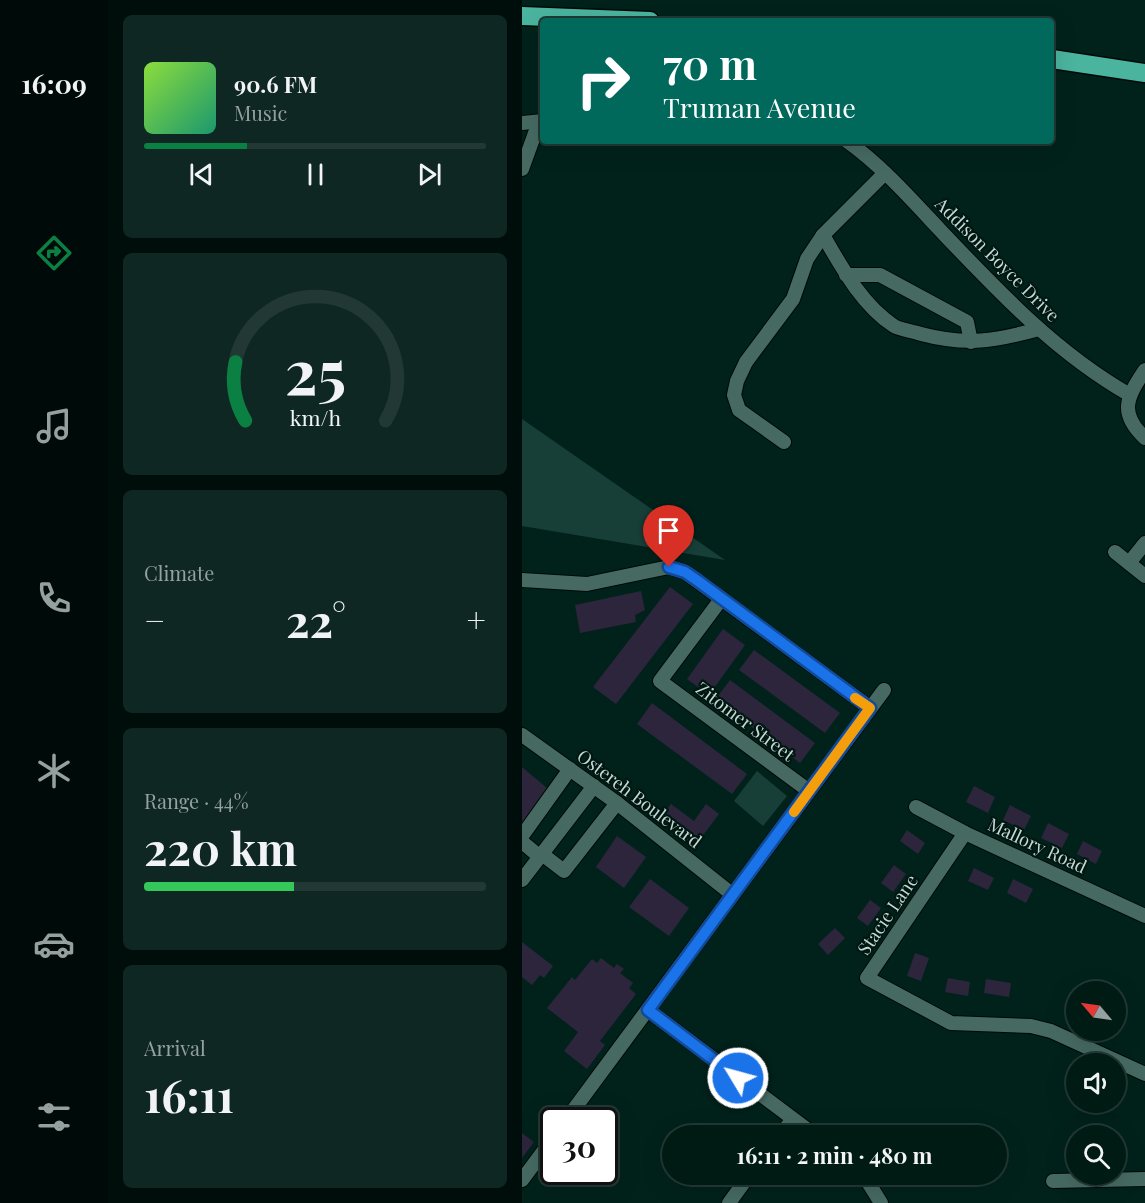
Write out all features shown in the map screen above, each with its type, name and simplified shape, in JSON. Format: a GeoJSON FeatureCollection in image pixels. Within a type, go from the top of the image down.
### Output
{"type":"FeatureCollection","features":[{"type":"Feature","properties":{"kind":"highway"},"geometry":{"type":"LineString","coordinates":[[522,16],[573,18]]}},
{"type":"Feature","properties":{"kind":"highway"},"geometry":{"type":"LineString","coordinates":[[1054,59],[1145,73]]}},
{"type":"Feature","properties":{"kind":"street"},"geometry":{"type":"LineString","coordinates":[[522,123],[540,122]]}},
{"type":"Feature","properties":{"kind":"street"},"geometry":{"type":"LineString","coordinates":[[522,169],[540,124]]}},
{"type":"Feature","properties":{"kind":"street","name":"Addison Boyce Drive"},"geometry":{"type":"LineString","coordinates":[[851,144],[885,173],[1039,329],[1087,369],[1130,394]]}},
{"type":"Feature","properties":{"kind":"street"},"geometry":{"type":"LineString","coordinates":[[784,442],[739,410],[734,395],[736,388],[746,362],[792,299],[807,259],[823,236],[885,173]]}},
{"type":"Feature","properties":{"kind":"street"},"geometry":{"type":"LineString","coordinates":[[823,236],[846,275],[870,304],[896,327],[948,341],[971,342],[996,341],[1039,329]]}},
{"type":"Feature","properties":{"kind":"street"},"geometry":{"type":"LineString","coordinates":[[846,275],[880,275],[947,309],[967,322],[971,342]]}},
{"type":"Feature","properties":{"kind":"street"},"geometry":{"type":"LineString","coordinates":[[1145,370],[1130,394],[1127,409],[1129,418],[1145,438]]}},
{"type":"Feature","properties":{"kind":"street"},"geometry":{"type":"LineString","coordinates":[[1129,563],[1145,543]]}},
{"type":"Feature","properties":{"kind":"street"},"geometry":{"type":"LineString","coordinates":[[1116,552],[1145,576]]}},
{"type":"Feature","properties":{"kind":"street"},"geometry":{"type":"LineString","coordinates":[[522,580],[587,584],[669,567],[685,572],[870,708]]}},
{"type":"Feature","properties":{"kind":"street","name":"Zitomer Street"},"geometry":{"type":"LineString","coordinates":[[722,598],[660,681],[809,791]]}},
{"type":"Feature","properties":{"kind":"street"},"geometry":{"type":"LineString","coordinates":[[576,1107],[884,690]]}},
{"type":"Feature","properties":{"kind":"street","name":"Ostereh Boulevard"},"geometry":{"type":"LineString","coordinates":[[522,735],[617,803],[733,895]]}},
{"type":"Feature","properties":{"kind":"street"},"geometry":{"type":"LineString","coordinates":[[522,836],[570,769]]}},
{"type":"Feature","properties":{"kind":"street"},"geometry":{"type":"LineString","coordinates":[[522,880],[594,786]]}},
{"type":"Feature","properties":{"kind":"street"},"geometry":{"type":"LineString","coordinates":[[522,842],[564,871],[617,803]]}},
{"type":"Feature","properties":{"kind":"street","name":"Mallory Road"},"geometry":{"type":"LineString","coordinates":[[916,807],[1145,916]]}},
{"type":"Feature","properties":{"kind":"street","name":"Stacie Lane"},"geometry":{"type":"LineString","coordinates":[[965,832],[867,978],[951,1023],[1030,1026],[1051,1031],[1145,1074]]}},
{"type":"Feature","properties":{"kind":"street"},"geometry":{"type":"LineString","coordinates":[[648,1010],[800,1125]]}},
{"type":"Feature","properties":{"kind":"street"},"geometry":{"type":"LineString","coordinates":[[788,1125],[792,1119]]}},
{"type":"Feature","properties":{"kind":"street"},"geometry":{"type":"LineString","coordinates":[[522,1180],[540,1156]]}},
{"type":"Feature","properties":{"kind":"street"},"geometry":{"type":"LineString","coordinates":[[1053,1181],[1145,1179]]}},
{"type":"Feature","properties":{"kind":"street"},"geometry":{"type":"LineString","coordinates":[[729,1203],[742,1185]]}},
{"type":"Feature","properties":{"kind":"street"},"geometry":{"type":"LineString","coordinates":[[870,1185],[881,1203]]}},
{"type":"Feature","properties":{"kind":"shaded area"},"geometry":{"type":"Polygon","coordinates":[[[522,419],[725,560],[522,526],[522,419]]]}},
{"type":"Feature","properties":{"kind":"shaded area"},"geometry":{"type":"Polygon","coordinates":[[[757,771],[787,796],[763,826],[734,801],[757,771]]]}},
{"type":"Feature","properties":{"kind":"building"},"geometry":{"type":"Polygon","coordinates":[[[670,587],[693,604],[616,704],[593,687],[670,587]]]}},
{"type":"Feature","properties":{"kind":"building"},"geometry":{"type":"Polygon","coordinates":[[[641,591],[645,610],[635,615],[636,622],[580,633],[575,605],[641,591]]]}},
{"type":"Feature","properties":{"kind":"building"},"geometry":{"type":"Polygon","coordinates":[[[723,629],[745,645],[709,695],[687,679],[723,629]]]}},
{"type":"Feature","properties":{"kind":"building"},"geometry":{"type":"Polygon","coordinates":[[[754,650],[840,713],[825,733],[739,670],[754,650]]]}},
{"type":"Feature","properties":{"kind":"building"},"geometry":{"type":"Polygon","coordinates":[[[730,680],[815,743],[800,763],[715,700],[730,680]]]}},
{"type":"Feature","properties":{"kind":"building"},"geometry":{"type":"Polygon","coordinates":[[[652,703],[747,774],[732,794],[637,724],[652,703]]]}},
{"type":"Feature","properties":{"kind":"building"},"geometry":{"type":"Polygon","coordinates":[[[522,767],[547,788],[522,823],[522,767]]]}},
{"type":"Feature","properties":{"kind":"building"},"geometry":{"type":"Polygon","coordinates":[[[974,786],[995,797],[988,813],[966,802],[974,786]]]}},
{"type":"Feature","properties":{"kind":"building"},"geometry":{"type":"Polygon","coordinates":[[[671,804],[694,821],[706,804],[719,814],[695,846],[659,820],[671,804]]]}},
{"type":"Feature","properties":{"kind":"building"},"geometry":{"type":"Polygon","coordinates":[[[1010,805],[1031,816],[1024,830],[1003,820],[1010,805]]]}},
{"type":"Feature","properties":{"kind":"building"},"geometry":{"type":"Polygon","coordinates":[[[1048,823],[1069,834],[1062,848],[1041,838],[1048,823]]]}},
{"type":"Feature","properties":{"kind":"building"},"geometry":{"type":"Polygon","coordinates":[[[907,830],[925,843],[918,854],[900,841],[907,830]]]}},
{"type":"Feature","properties":{"kind":"building"},"geometry":{"type":"Polygon","coordinates":[[[617,836],[646,857],[624,888],[596,867],[617,836]]]}},
{"type":"Feature","properties":{"kind":"building"},"geometry":{"type":"Polygon","coordinates":[[[1083,841],[1102,851],[1096,864],[1077,854],[1083,841]]]}},
{"type":"Feature","properties":{"kind":"building"},"geometry":{"type":"Polygon","coordinates":[[[894,865],[906,874],[893,892],[881,883],[894,865]]]}},
{"type":"Feature","properties":{"kind":"building"},"geometry":{"type":"Polygon","coordinates":[[[974,868],[994,878],[988,890],[968,881],[974,868]]]}},
{"type":"Feature","properties":{"kind":"building"},"geometry":{"type":"Polygon","coordinates":[[[650,879],[689,908],[669,936],[629,907],[650,879]]]}},
{"type":"Feature","properties":{"kind":"building"},"geometry":{"type":"Polygon","coordinates":[[[1013,879],[1033,889],[1026,903],[1007,893],[1013,879]]]}},
{"type":"Feature","properties":{"kind":"building"},"geometry":{"type":"Polygon","coordinates":[[[870,900],[881,908],[868,926],[857,918],[870,900]]]}},
{"type":"Feature","properties":{"kind":"building"},"geometry":{"type":"Polygon","coordinates":[[[835,928],[845,938],[828,955],[818,944],[835,928]]]}},
{"type":"Feature","properties":{"kind":"building"},"geometry":{"type":"Polygon","coordinates":[[[522,942],[553,966],[544,978],[540,975],[532,985],[522,977],[522,942]]]}},
{"type":"Feature","properties":{"kind":"building"},"geometry":{"type":"Polygon","coordinates":[[[915,953],[929,958],[921,981],[907,976],[915,953]]]}},
{"type":"Feature","properties":{"kind":"building"},"geometry":{"type":"Polygon","coordinates":[[[601,958],[614,968],[617,964],[624,969],[620,973],[633,983],[629,988],[636,994],[600,1041],[605,1045],[587,1069],[564,1051],[578,1032],[547,1008],[572,977],[575,980],[592,959],[597,963],[601,958]]]}},
{"type":"Feature","properties":{"kind":"building"},"geometry":{"type":"Polygon","coordinates":[[[948,978],[970,982],[968,996],[945,992],[948,978]]]}},
{"type":"Feature","properties":{"kind":"building"},"geometry":{"type":"Polygon","coordinates":[[[986,979],[1011,983],[1009,997],[984,993],[986,979]]]}},
{"type":"Feature","properties":{"kind":"building"},"geometry":{"type":"Polygon","coordinates":[[[522,1133],[534,1142],[522,1158],[522,1133]]]}},
{"type":"Feature","properties":{"kind":"slow traffic"},"geometry":{"type":"LineString","coordinates":[[794,812],[870,708],[855,698]]}},
{"type":"Feature","properties":{"kind":"route"},"geometry":{"type":"LineString","coordinates":[[669,567],[685,572],[698,581],[870,708],[648,1010],[738,1078]]}}]}
